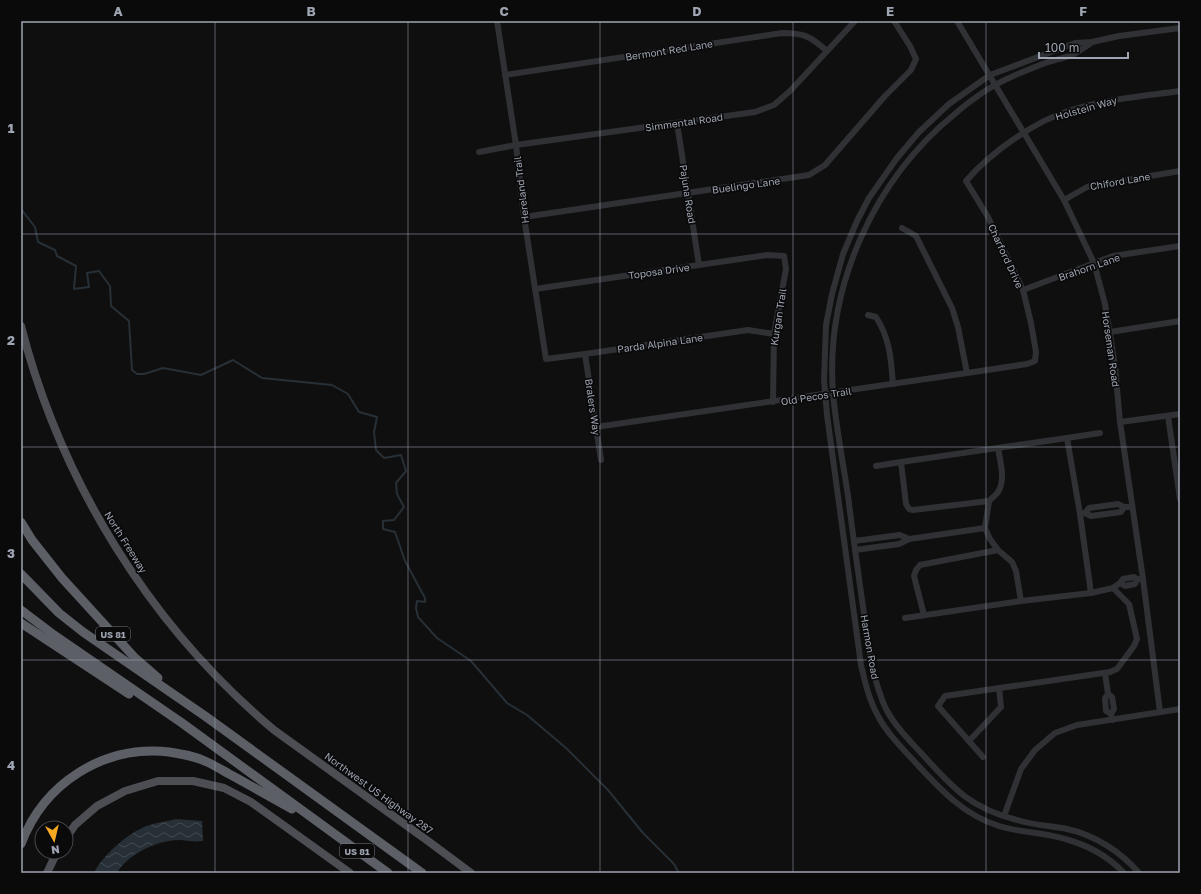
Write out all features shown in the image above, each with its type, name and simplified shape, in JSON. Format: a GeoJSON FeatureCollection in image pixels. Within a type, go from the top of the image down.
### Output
{"type":"FeatureCollection","features":[{"type":"Feature","properties":{"kind":"highway","name":"US 81"},"geometry":{"type":"LineString","coordinates":[[21,522],[32,540],[62,578],[135,658],[205,716],[422,873]]}},
{"type":"Feature","properties":{"kind":"highway"},"geometry":{"type":"LineString","coordinates":[[21,574],[59,613],[83,632],[205,716]]}},
{"type":"Feature","properties":{"kind":"highway"},"geometry":{"type":"LineString","coordinates":[[21,610],[54,635],[205,740]]}},
{"type":"Feature","properties":{"kind":"highway","name":"US 81"},"geometry":{"type":"LineString","coordinates":[[21,623],[155,711],[205,740],[388,873]]}},
{"type":"Feature","properties":{"kind":"highway"},"geometry":{"type":"LineString","coordinates":[[21,844],[34,816],[45,801],[57,789],[80,771],[91,765],[112,757],[136,752],[184,754],[206,761],[326,828]]}},
{"type":"Feature","properties":{"kind":"main road","name":"North Freeway"},"geometry":{"type":"LineString","coordinates":[[21,326],[41,391],[69,462],[87,498],[122,557],[152,601],[175,630],[205,664],[244,703],[274,730]]}},
{"type":"Feature","properties":{"kind":"main road","name":"Northwest US Highway 287"},"geometry":{"type":"LineString","coordinates":[[274,730],[471,873]]}},
{"type":"Feature","properties":{"kind":"main road"},"geometry":{"type":"LineString","coordinates":[[74,826],[97,806],[125,791],[158,781],[193,781],[224,788],[251,802],[350,873]]}},
{"type":"Feature","properties":{"kind":"main road"},"geometry":{"type":"LineString","coordinates":[[48,873],[54,860]]}},
{"type":"Feature","properties":{"kind":"street","name":"Hereland Trail"},"geometry":{"type":"LineString","coordinates":[[497,21],[516,145],[524,217],[546,358]]}},
{"type":"Feature","properties":{"kind":"street","name":"Simmental Road"},"geometry":{"type":"LineString","coordinates":[[479,152],[516,145],[755,112],[774,105],[790,92],[855,21]]}},
{"type":"Feature","properties":{"kind":"street","name":"Buelingo Lane"},"geometry":{"type":"LineString","coordinates":[[524,217],[809,176],[825,165],[885,96],[911,70],[916,59],[910,46],[894,21]]}},
{"type":"Feature","properties":{"kind":"street","name":"Horseman Road"},"geometry":{"type":"LineString","coordinates":[[957,21],[1064,200],[1094,263],[1105,304],[1115,366],[1120,422],[1133,506],[1140,579],[1160,712]]}},
{"type":"Feature","properties":{"kind":"street","name":"Harmon Road"},"geometry":{"type":"LineString","coordinates":[[1124,873],[1116,864],[1092,849],[1064,838],[1000,826],[982,820],[962,808],[940,789],[895,740],[878,716],[869,696],[861,665],[825,394],[826,325],[832,294],[843,254],[869,198],[896,158],[919,132],[949,104],[990,75],[1075,43],[1092,42],[1119,36],[1180,28]]}},
{"type":"Feature","properties":{"kind":"street","name":"Bermont Red Lane"},"geometry":{"type":"LineString","coordinates":[[505,75],[782,33],[800,33],[816,40],[827,51]]}},
{"type":"Feature","properties":{"kind":"street","name":"Harmon Road"},"geometry":{"type":"LineString","coordinates":[[1092,42],[1073,55],[1040,65],[996,84],[956,113],[928,138],[887,188],[867,223],[852,259],[842,293],[836,323],[833,359],[833,393],[871,663],[877,686],[886,709],[898,728],[954,788],[972,802],[991,812],[1018,821],[1070,830],[1096,839],[1115,851],[1139,873]]}},
{"type":"Feature","properties":{"kind":"street","name":"Holstein Way"},"geometry":{"type":"LineString","coordinates":[[966,181],[979,166],[1001,148],[1052,117],[1071,110],[1120,98],[1180,91]]}},
{"type":"Feature","properties":{"kind":"street","name":"Pajuna Road"},"geometry":{"type":"LineString","coordinates":[[677,123],[699,265]]}},
{"type":"Feature","properties":{"kind":"street","name":"Chiford Lane"},"geometry":{"type":"LineString","coordinates":[[1064,200],[1087,187],[1180,171]]}},
{"type":"Feature","properties":{"kind":"street","name":"Charford Drive"},"geometry":{"type":"LineString","coordinates":[[966,181],[988,217],[1023,290],[1031,323],[1036,361]]}},
{"type":"Feature","properties":{"kind":"street"},"geometry":{"type":"LineString","coordinates":[[902,228],[916,236],[952,308],[958,327],[966,373]]}},
{"type":"Feature","properties":{"kind":"street","name":"Brahorn Lane"},"geometry":{"type":"LineString","coordinates":[[1023,290],[1113,256],[1180,246]]}},
{"type":"Feature","properties":{"kind":"street","name":"Toposa Drive"},"geometry":{"type":"LineString","coordinates":[[535,289],[768,255],[784,256]]}},
{"type":"Feature","properties":{"kind":"street","name":"Kurgan Trail"},"geometry":{"type":"LineString","coordinates":[[773,402],[774,334],[786,269],[784,256]]}},
{"type":"Feature","properties":{"kind":"street"},"geometry":{"type":"LineString","coordinates":[[868,315],[876,317],[884,330],[891,358],[893,384]]}},
{"type":"Feature","properties":{"kind":"street"},"geometry":{"type":"LineString","coordinates":[[1110,332],[1180,321]]}},
{"type":"Feature","properties":{"kind":"street","name":"Parda Alpina Lane"},"geometry":{"type":"LineString","coordinates":[[546,358],[585,354],[748,330],[774,334]]}},
{"type":"Feature","properties":{"kind":"street","name":"Bralers Way"},"geometry":{"type":"LineString","coordinates":[[585,354],[601,460]]}},
{"type":"Feature","properties":{"kind":"street","name":"Old Pecos Trail"},"geometry":{"type":"LineString","coordinates":[[596,427],[1027,364],[1036,361]]}},
{"type":"Feature","properties":{"kind":"street"},"geometry":{"type":"LineString","coordinates":[[1120,422],[1180,414]]}},
{"type":"Feature","properties":{"kind":"street"},"geometry":{"type":"LineString","coordinates":[[1168,416],[1180,499]]}},
{"type":"Feature","properties":{"kind":"street"},"geometry":{"type":"LineString","coordinates":[[876,466],[1100,433]]}},
{"type":"Feature","properties":{"kind":"street"},"geometry":{"type":"LineString","coordinates":[[1067,438],[1082,514],[1091,593]]}},
{"type":"Feature","properties":{"kind":"street"},"geometry":{"type":"LineString","coordinates":[[998,448],[1002,471],[1001,483],[998,492],[989,501],[985,528],[990,539],[998,550],[1012,562],[1014,566],[1021,601]]}},
{"type":"Feature","properties":{"kind":"street"},"geometry":{"type":"LineString","coordinates":[[901,462],[906,504],[913,510],[989,501]]}},
{"type":"Feature","properties":{"kind":"street"},"geometry":{"type":"LineString","coordinates":[[1082,514],[1091,516],[1121,512],[1124,507],[1133,506]]}},
{"type":"Feature","properties":{"kind":"street"},"geometry":{"type":"LineString","coordinates":[[855,550],[899,544],[908,539],[985,528]]}},
{"type":"Feature","properties":{"kind":"street"},"geometry":{"type":"LineString","coordinates":[[854,541],[900,535],[908,539]]}},
{"type":"Feature","properties":{"kind":"street"},"geometry":{"type":"LineString","coordinates":[[924,615],[914,576],[920,565],[998,550]]}},
{"type":"Feature","properties":{"kind":"street"},"geometry":{"type":"LineString","coordinates":[[905,618],[1021,601],[1091,593],[1113,588],[1123,579],[1134,577],[1140,579]]}},
{"type":"Feature","properties":{"kind":"street"},"geometry":{"type":"LineString","coordinates":[[983,757],[938,706],[945,696],[1105,673],[1117,669],[1134,646],[1137,639],[1129,604],[1113,588]]}},
{"type":"Feature","properties":{"kind":"street"},"geometry":{"type":"LineString","coordinates":[[1105,673],[1108,694],[1105,698],[1106,711],[1111,717]]}},
{"type":"Feature","properties":{"kind":"street"},"geometry":{"type":"LineString","coordinates":[[969,741],[1001,707],[999,688]]}},
{"type":"Feature","properties":{"kind":"street"},"geometry":{"type":"LineString","coordinates":[[1004,816],[1021,769],[1035,750],[1055,733],[1077,725],[1111,717],[1180,709]]}},
{"type":"Feature","properties":{"kind":"water"},"geometry":{"type":"Polygon","coordinates":[[[176,819],[202,821],[203,841],[167,841],[147,848],[135,855],[119,869],[117,873],[94,873],[108,853],[128,836],[146,826],[176,819]]]}},
{"type":"Feature","properties":{"kind":"waterway"},"geometry":{"type":"LineString","coordinates":[[21,209],[35,227],[38,242],[55,250],[57,256],[76,266],[74,289],[89,287],[87,273],[99,271],[110,286],[111,306],[129,321],[132,370],[137,374],[144,374],[163,368],[201,375],[233,360],[262,378],[332,385],[348,394],[359,412],[377,417],[374,432],[376,450],[384,458],[401,455],[406,471],[396,483],[397,494],[404,507],[394,520],[383,521],[383,529],[395,532],[405,561],[425,598],[425,602],[417,601],[416,608],[418,617],[437,638],[471,661],[507,703],[527,715],[566,748],[608,790],[643,833],[674,864],[679,873]]}}]}
